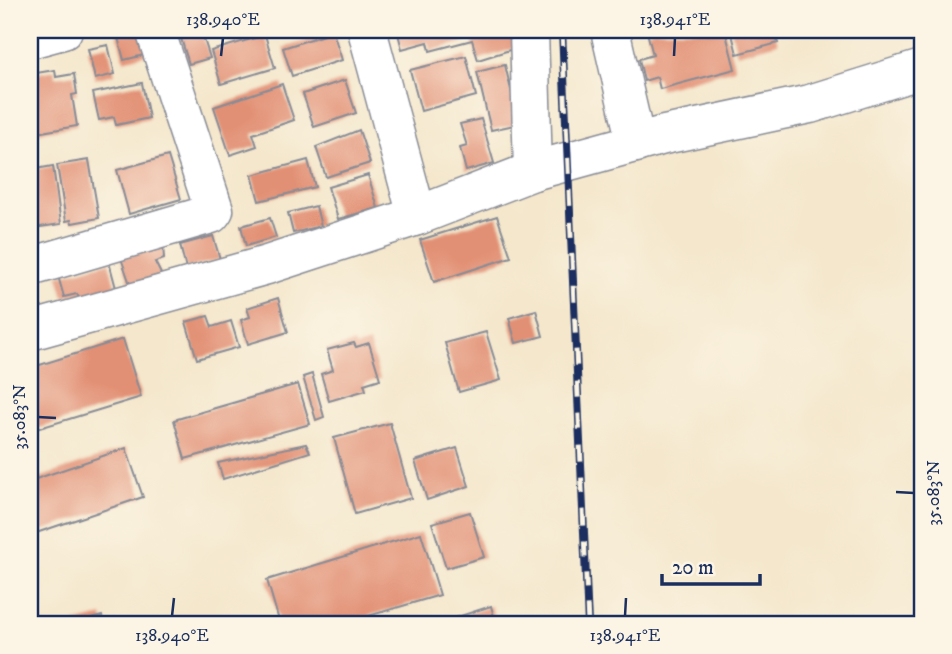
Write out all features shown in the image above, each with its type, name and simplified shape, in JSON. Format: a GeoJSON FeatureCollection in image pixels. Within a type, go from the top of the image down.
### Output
{"type":"FeatureCollection","features":[{"type":"Feature","properties":{"kind":"street"},"geometry":{"type":"LineString","coordinates":[[30,39],[63,30]]}},
{"type":"Feature","properties":{"kind":"street"},"geometry":{"type":"LineString","coordinates":[[30,267],[211,214],[215,210],[155,30]]}},
{"type":"Feature","properties":{"kind":"street"},"geometry":{"type":"LineString","coordinates":[[367,30],[417,216]]}},
{"type":"Feature","properties":{"kind":"street"},"geometry":{"type":"LineString","coordinates":[[529,30],[533,171]]}},
{"type":"Feature","properties":{"kind":"street"},"geometry":{"type":"LineString","coordinates":[[610,30],[636,143]]}},
{"type":"Feature","properties":{"kind":"street"},"geometry":{"type":"LineString","coordinates":[[30,331],[254,269],[417,216],[533,171],[636,143],[810,104],[922,69]]}},
{"type":"Feature","properties":{"kind":"building"},"geometry":{"type":"Polygon","coordinates":[[[116,30],[142,30],[148,54],[124,60],[116,30]]]}},
{"type":"Feature","properties":{"kind":"building"},"geometry":{"type":"Polygon","coordinates":[[[201,30],[210,58],[189,64],[180,35],[201,30]]]}},
{"type":"Feature","properties":{"kind":"building"},"geometry":{"type":"Polygon","coordinates":[[[397,30],[511,30],[516,48],[478,60],[472,40],[430,51],[428,42],[402,49],[397,30]]]}},
{"type":"Feature","properties":{"kind":"building"},"geometry":{"type":"Polygon","coordinates":[[[725,30],[735,69],[660,89],[657,77],[644,81],[639,59],[653,55],[647,32],[725,30]]]}},
{"type":"Feature","properties":{"kind":"building"},"geometry":{"type":"Polygon","coordinates":[[[731,30],[774,30],[778,43],[737,54],[731,30]]]}},
{"type":"Feature","properties":{"kind":"building"},"geometry":{"type":"Polygon","coordinates":[[[333,32],[342,60],[292,76],[283,48],[333,32]]]}},
{"type":"Feature","properties":{"kind":"building"},"geometry":{"type":"Polygon","coordinates":[[[265,35],[275,68],[221,84],[211,51],[265,35]]]}},
{"type":"Feature","properties":{"kind":"building"},"geometry":{"type":"Polygon","coordinates":[[[108,45],[115,74],[95,79],[88,49],[108,45]]]}},
{"type":"Feature","properties":{"kind":"building"},"geometry":{"type":"Polygon","coordinates":[[[466,56],[476,96],[421,111],[410,70],[466,56]]]}},
{"type":"Feature","properties":{"kind":"building"},"geometry":{"type":"Polygon","coordinates":[[[505,65],[519,124],[491,130],[477,72],[505,65]]]}},
{"type":"Feature","properties":{"kind":"building"},"geometry":{"type":"Polygon","coordinates":[[[55,70],[56,77],[74,74],[77,94],[72,95],[77,126],[30,134],[30,74],[55,70]]]}},
{"type":"Feature","properties":{"kind":"building"},"geometry":{"type":"Polygon","coordinates":[[[345,80],[356,113],[314,127],[303,94],[345,80]]]}},
{"type":"Feature","properties":{"kind":"building"},"geometry":{"type":"Polygon","coordinates":[[[142,83],[149,118],[116,125],[114,117],[99,120],[93,93],[142,83]]]}},
{"type":"Feature","properties":{"kind":"building"},"geometry":{"type":"Polygon","coordinates":[[[282,84],[294,120],[253,134],[257,146],[230,155],[214,107],[282,84]]]}},
{"type":"Feature","properties":{"kind":"building"},"geometry":{"type":"Polygon","coordinates":[[[481,119],[494,163],[466,171],[460,148],[467,146],[460,124],[481,119]]]}},
{"type":"Feature","properties":{"kind":"building"},"geometry":{"type":"Polygon","coordinates":[[[359,130],[370,163],[326,177],[316,147],[359,130]]]}},
{"type":"Feature","properties":{"kind":"building"},"geometry":{"type":"Polygon","coordinates":[[[168,156],[181,199],[129,214],[117,170],[168,156]]]}},
{"type":"Feature","properties":{"kind":"building"},"geometry":{"type":"Polygon","coordinates":[[[89,160],[99,218],[72,223],[71,220],[66,221],[57,165],[89,160]]]}},
{"type":"Feature","properties":{"kind":"building"},"geometry":{"type":"Polygon","coordinates":[[[308,160],[315,187],[259,201],[252,175],[308,160]]]}},
{"type":"Feature","properties":{"kind":"building"},"geometry":{"type":"Polygon","coordinates":[[[53,166],[61,224],[33,228],[32,221],[30,222],[30,170],[53,166]]]}},
{"type":"Feature","properties":{"kind":"building"},"geometry":{"type":"Polygon","coordinates":[[[368,175],[378,208],[338,219],[328,187],[368,175]]]}},
{"type":"Feature","properties":{"kind":"building"},"geometry":{"type":"Polygon","coordinates":[[[316,206],[321,226],[293,233],[288,213],[316,206]]]}},
{"type":"Feature","properties":{"kind":"building"},"geometry":{"type":"Polygon","coordinates":[[[497,216],[511,257],[434,282],[420,240],[497,216]]]}},
{"type":"Feature","properties":{"kind":"building"},"geometry":{"type":"Polygon","coordinates":[[[270,218],[276,237],[246,246],[241,226],[270,218]]]}},
{"type":"Feature","properties":{"kind":"building"},"geometry":{"type":"Polygon","coordinates":[[[213,236],[220,259],[186,269],[180,245],[213,236]]]}},
{"type":"Feature","properties":{"kind":"building"},"geometry":{"type":"Polygon","coordinates":[[[163,245],[164,259],[155,262],[164,280],[132,290],[121,258],[163,245]]]}},
{"type":"Feature","properties":{"kind":"building"},"geometry":{"type":"Polygon","coordinates":[[[109,262],[117,292],[79,298],[77,294],[64,297],[58,276],[109,262]]]}},
{"type":"Feature","properties":{"kind":"building"},"geometry":{"type":"Polygon","coordinates":[[[278,298],[288,332],[248,344],[241,320],[250,317],[247,308],[278,298]]]}},
{"type":"Feature","properties":{"kind":"building"},"geometry":{"type":"Polygon","coordinates":[[[536,310],[543,336],[516,343],[509,318],[536,310]]]}},
{"type":"Feature","properties":{"kind":"building"},"geometry":{"type":"Polygon","coordinates":[[[208,316],[212,327],[231,321],[239,347],[197,359],[186,322],[208,316]]]}},
{"type":"Feature","properties":{"kind":"building"},"geometry":{"type":"Polygon","coordinates":[[[486,332],[501,380],[459,392],[445,343],[486,332]]]}},
{"type":"Feature","properties":{"kind":"building"},"geometry":{"type":"Polygon","coordinates":[[[123,339],[141,397],[30,431],[30,368],[123,339]]]}},
{"type":"Feature","properties":{"kind":"building"},"geometry":{"type":"Polygon","coordinates":[[[354,343],[356,347],[369,343],[380,379],[364,384],[366,390],[329,401],[321,374],[333,370],[327,350],[354,343]]]}},
{"type":"Feature","properties":{"kind":"building"},"geometry":{"type":"Polygon","coordinates":[[[312,374],[324,417],[316,420],[303,377],[312,374]]]}},
{"type":"Feature","properties":{"kind":"building"},"geometry":{"type":"Polygon","coordinates":[[[298,384],[310,424],[185,459],[174,420],[298,384]]]}},
{"type":"Feature","properties":{"kind":"building"},"geometry":{"type":"Polygon","coordinates":[[[390,423],[411,498],[355,514],[334,438],[390,423]]]}},
{"type":"Feature","properties":{"kind":"building"},"geometry":{"type":"Polygon","coordinates":[[[306,444],[310,452],[223,479],[218,463],[306,444]]]}},
{"type":"Feature","properties":{"kind":"building"},"geometry":{"type":"Polygon","coordinates":[[[126,448],[143,497],[30,535],[30,481],[126,448]]]}},
{"type":"Feature","properties":{"kind":"building"},"geometry":{"type":"Polygon","coordinates":[[[457,448],[469,486],[427,500],[415,461],[457,448]]]}},
{"type":"Feature","properties":{"kind":"building"},"geometry":{"type":"Polygon","coordinates":[[[470,512],[484,557],[446,568],[432,523],[470,512]]]}},
{"type":"Feature","properties":{"kind":"building"},"geometry":{"type":"Polygon","coordinates":[[[421,533],[440,595],[341,624],[280,624],[267,580],[421,533]]]}},
{"type":"Feature","properties":{"kind":"building"},"geometry":{"type":"Polygon","coordinates":[[[491,606],[496,624],[436,624],[491,606]]]}},
{"type":"Feature","properties":{"kind":"building"},"geometry":{"type":"Polygon","coordinates":[[[102,616],[104,624],[74,623],[102,616]]]}},
{"type":"Feature","properties":{"kind":"waterway"},"geometry":{"type":"LineString","coordinates":[[914,624],[922,622]]}},
{"type":"Feature","properties":{"kind":"railway"},"geometry":{"type":"LineString","coordinates":[[562,30],[588,624]]}}]}
